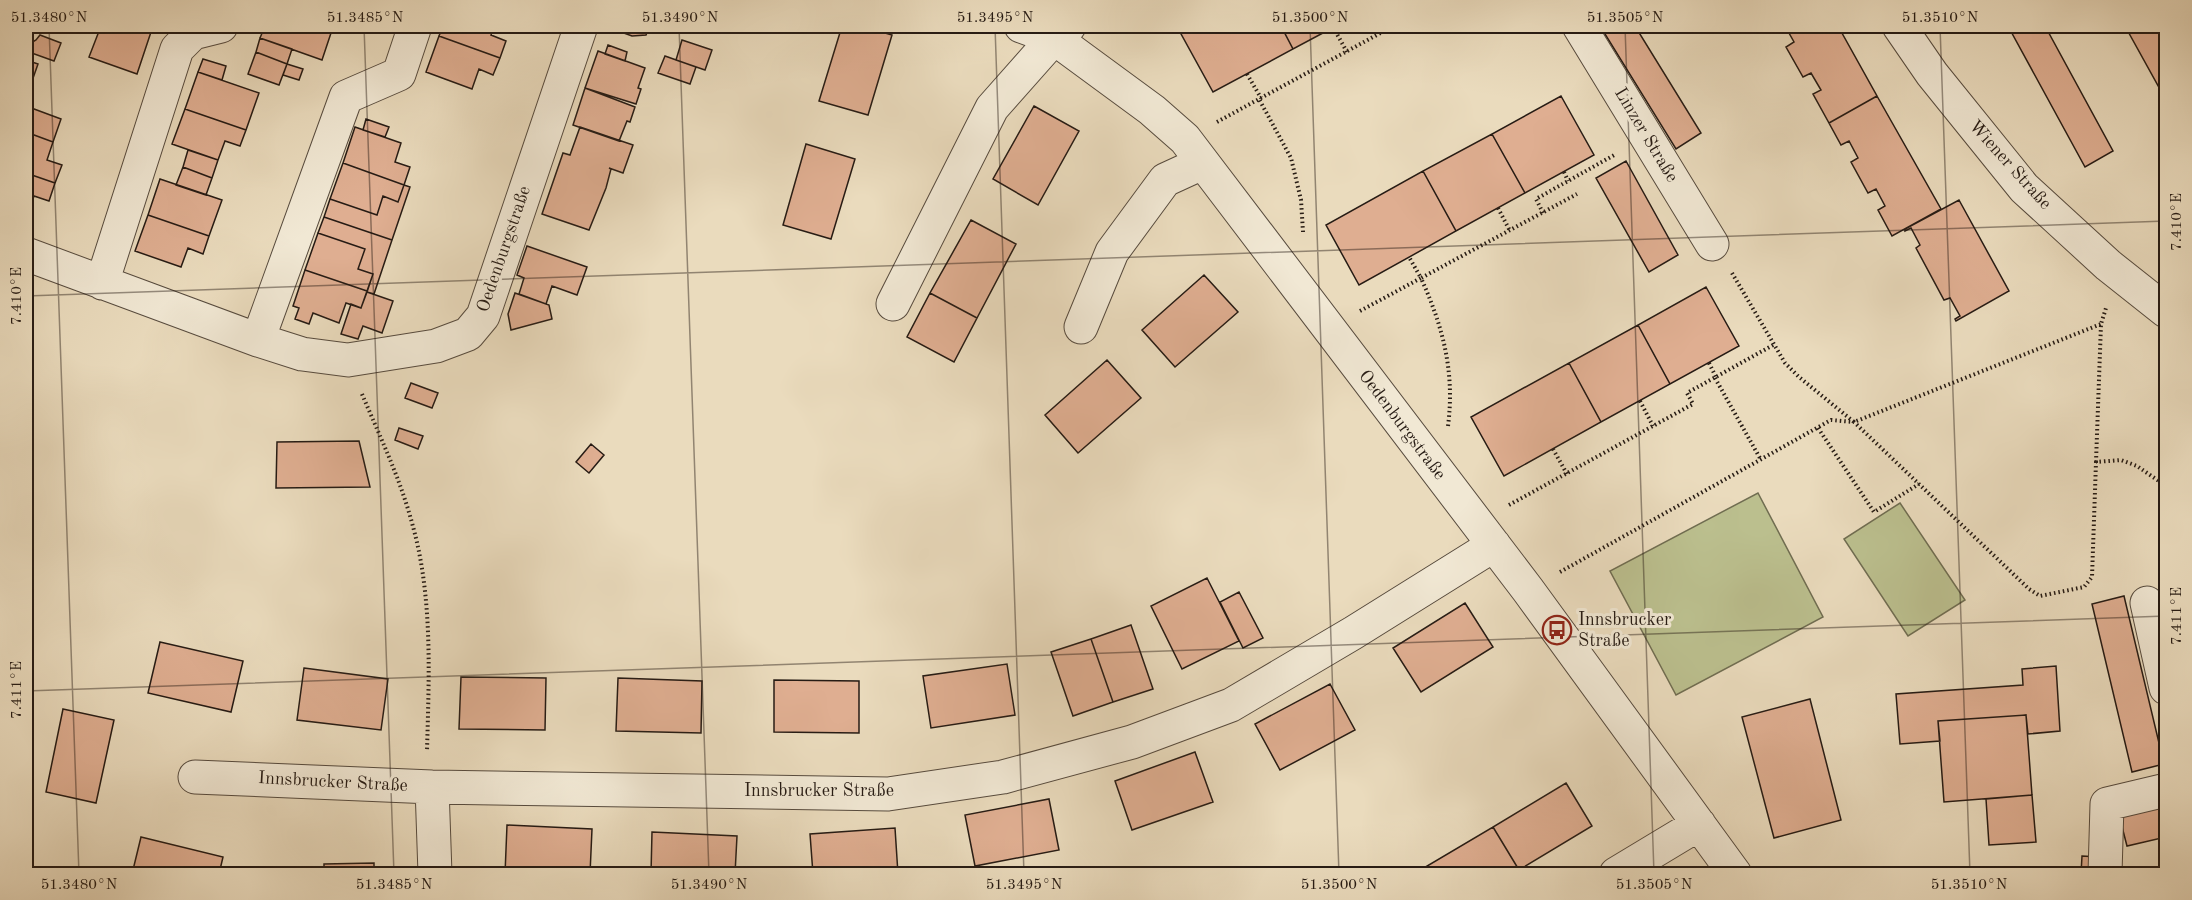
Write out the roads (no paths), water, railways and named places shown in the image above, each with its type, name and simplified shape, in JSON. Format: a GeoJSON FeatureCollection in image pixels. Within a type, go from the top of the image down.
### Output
{"type":"FeatureCollection","features":[{"type":"Feature","properties":{"kind":"street"},"geometry":{"type":"LineString","coordinates":[[102,283],[177,49],[193,33],[221,26]]}},
{"type":"Feature","properties":{"kind":"street"},"geometry":{"type":"LineString","coordinates":[[258,340],[346,97],[399,74],[416,26]]}},
{"type":"Feature","properties":{"kind":"street","name":"Oedenburgstraße"},"geometry":{"type":"LineString","coordinates":[[26,254],[258,340],[302,354],[348,360],[436,346],[468,334],[483,316],[581,26]]}},
{"type":"Feature","properties":{"kind":"street","name":"Oedenburgstraße"},"geometry":{"type":"LineString","coordinates":[[1021,26],[1062,32],[1152,110],[1194,151],[1528,590],[1735,874]]}},
{"type":"Feature","properties":{"kind":"street","name":"Linzer Straße"},"geometry":{"type":"LineString","coordinates":[[1579,26],[1713,244]]}},
{"type":"Feature","properties":{"kind":"street","name":"Wiener Straße"},"geometry":{"type":"LineString","coordinates":[[1899,26],[1932,74],[2024,188],[2123,277],[2166,311]]}},
{"type":"Feature","properties":{"kind":"street"},"geometry":{"type":"LineString","coordinates":[[893,304],[992,108],[1062,32]]}},
{"type":"Feature","properties":{"kind":"street"},"geometry":{"type":"LineString","coordinates":[[1081,327],[1112,252],[1165,180],[1194,151]]}},
{"type":"Feature","properties":{"kind":"street","name":"Innsbrucker Straße"},"geometry":{"type":"LineString","coordinates":[[195,777],[432,787],[888,794],[1002,777],[1132,742],[1231,705],[1353,633],[1486,534]]}},
{"type":"Feature","properties":{"kind":"street"},"geometry":{"type":"LineString","coordinates":[[2147,603],[2166,688]]}},
{"type":"Feature","properties":{"kind":"street"},"geometry":{"type":"LineString","coordinates":[[432,787],[435,874]]}},
{"type":"Feature","properties":{"kind":"street"},"geometry":{"type":"LineString","coordinates":[[2105,874],[2107,804],[2166,790]]}},
{"type":"Feature","properties":{"kind":"street"},"geometry":{"type":"LineString","coordinates":[[1616,874],[1699,824]]}},
{"type":"Feature","properties":{"kind":"place","name":"Innsbrucker Straße"},"geometry":{"type":"Point","coordinates":[1557,630]}}]}
